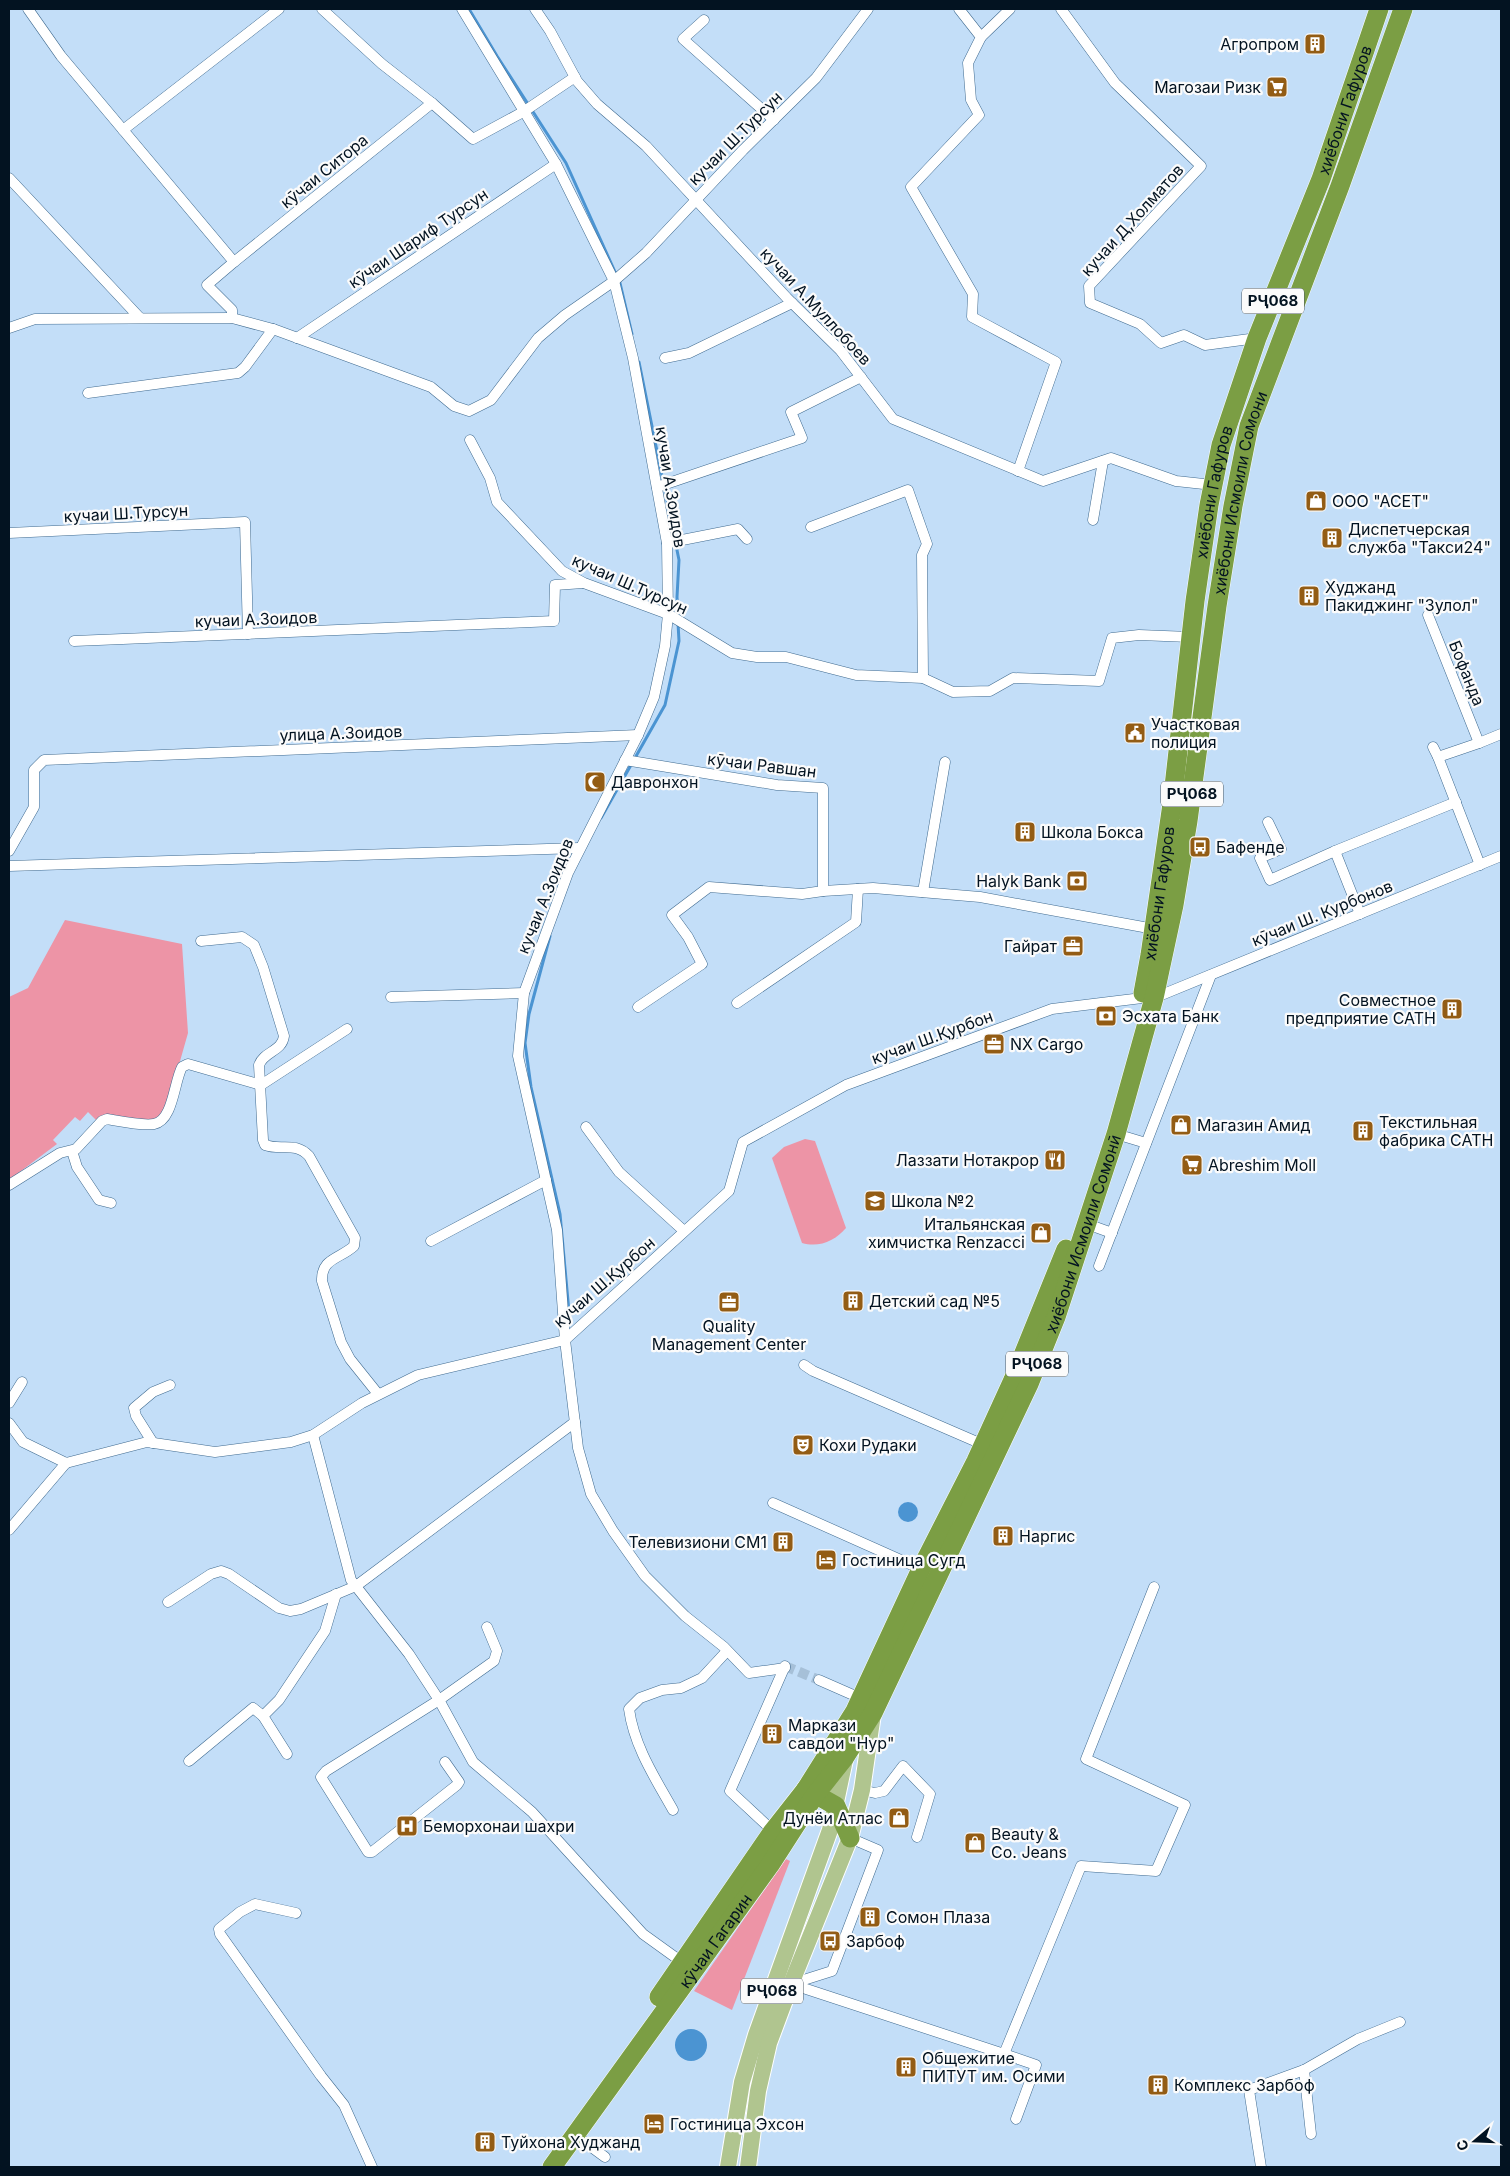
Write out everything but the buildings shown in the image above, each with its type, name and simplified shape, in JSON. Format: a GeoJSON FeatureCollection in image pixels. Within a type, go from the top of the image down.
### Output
{"type":"FeatureCollection","features":[{"type":"Feature","properties":{"kind":"highway","name":"хиёбони Гафуров"},"geometry":{"type":"LineString","coordinates":[[1148,998],[1154,929],[1172,804],[1190,637],[1213,485],[1222,445],[1257,338],[1321,179],[1379,9]]}},
{"type":"Feature","properties":{"kind":"highway","name":"хиёбони Исмоили Сомони"},"geometry":{"type":"LineString","coordinates":[[1148,998],[1174,904],[1186,836],[1217,606],[1233,506],[1249,426],[1340,186],[1404,9]]}},
{"type":"Feature","properties":{"kind":"highway"},"geometry":{"type":"LineString","coordinates":[[1321,179],[1340,186]]}},
{"type":"Feature","properties":{"kind":"highway"},"geometry":{"type":"LineString","coordinates":[[1195,601],[1217,606]]}},
{"type":"Feature","properties":{"kind":"highway","name":"хиёбони Исмоили Сомонӣ"},"geometry":{"type":"LineString","coordinates":[[863,1707],[1022,1400],[1056,1317],[1116,1134],[1148,998]]}},
{"type":"Feature","properties":{"kind":"highway","name":"хиёбони Исмоили Сомонӣ"},"geometry":{"type":"LineString","coordinates":[[863,1707],[921,1568],[984,1445],[1013,1380],[1076,1223],[1102,1150],[1148,998]]}},
{"type":"Feature","properties":{"kind":"highway","name":"кӯчаи Гагарин"},"geometry":{"type":"LineString","coordinates":[[552,2167],[687,1966],[774,1831],[809,1798],[845,1757],[863,1707]]}},
{"type":"Feature","properties":{"kind":"highway","name":"кӯчаи Гагарин"},"geometry":{"type":"LineString","coordinates":[[538,2167],[687,1966],[770,1865],[863,1707]]}},
{"type":"Feature","properties":{"kind":"highway"},"geometry":{"type":"LineString","coordinates":[[809,1798],[834,1812],[850,1838]]}},
{"type":"Feature","properties":{"kind":"main road","name":"хиёбони Исмоили Сомонӣ"},"geometry":{"type":"LineString","coordinates":[[748,2167],[762,2072],[769,2043],[850,1838],[862,1790],[863,1707]]}},
{"type":"Feature","properties":{"kind":"main road","name":"РҶ068"},"geometry":{"type":"LineString","coordinates":[[728,2167],[742,2082],[756,2035],[830,1830],[845,1757]]}},
{"type":"Feature","properties":{"kind":"street"},"geometry":{"type":"LineString","coordinates":[[28,9],[61,56],[234,262]]}},
{"type":"Feature","properties":{"kind":"street"},"geometry":{"type":"LineString","coordinates":[[123,130],[279,9]]}},
{"type":"Feature","properties":{"kind":"street"},"geometry":{"type":"LineString","coordinates":[[322,9],[382,64],[432,103],[473,139],[528,109],[575,77]]}},
{"type":"Feature","properties":{"kind":"street","name":"кучаи А.Зоидов"},"geometry":{"type":"LineString","coordinates":[[462,9],[528,109],[616,278],[661,486],[675,618],[665,646],[654,697],[638,735],[631,761],[579,848],[524,993],[518,1056],[557,1230],[565,1340],[578,1448],[591,1494],[613,1532],[645,1576],[685,1616],[727,1651],[749,1673],[785,1667],[730,1791],[774,1831]]}},
{"type":"Feature","properties":{"kind":"street","name":"кучаи А.Муллобоев"},"geometry":{"type":"LineString","coordinates":[[535,9],[550,31],[575,77],[597,104],[646,146],[792,303],[840,350],[893,419],[1043,482],[1107,460]]}},
{"type":"Feature","properties":{"kind":"street","name":"кучаи Ш.Турсун"},"geometry":{"type":"LineString","coordinates":[[616,278],[646,253],[696,198],[816,78],[868,9]]}},
{"type":"Feature","properties":{"kind":"street"},"geometry":{"type":"LineString","coordinates":[[959,9],[981,38]]}},
{"type":"Feature","properties":{"kind":"street"},"geometry":{"type":"LineString","coordinates":[[1010,9],[981,38],[968,63],[971,100],[979,115],[911,187],[973,294],[972,317],[1056,362],[1018,471]]}},
{"type":"Feature","properties":{"kind":"street","name":"кучаи Д,Холматов"},"geometry":{"type":"LineString","coordinates":[[1061,9],[1115,83],[1201,166],[1089,286],[1090,303],[1140,324],[1160,343],[1184,335],[1205,345],[1257,338]]}},
{"type":"Feature","properties":{"kind":"street"},"geometry":{"type":"LineString","coordinates":[[704,20],[683,39],[774,120]]}},
{"type":"Feature","properties":{"kind":"street","name":"кӯчаи Ситора"},"geometry":{"type":"LineString","coordinates":[[232,318],[232,310],[208,285],[432,103]]}},
{"type":"Feature","properties":{"kind":"street","name":"кӯчаи Шариф Турсун"},"geometry":{"type":"LineString","coordinates":[[297,338],[556,164]]}},
{"type":"Feature","properties":{"kind":"street"},"geometry":{"type":"LineString","coordinates":[[9,178],[140,318]]}},
{"type":"Feature","properties":{"kind":"street"},"geometry":{"type":"LineString","coordinates":[[9,328],[34,319],[232,318],[273,329],[431,387],[454,406],[468,411],[491,400],[538,338],[565,314],[616,278]]}},
{"type":"Feature","properties":{"kind":"street"},"geometry":{"type":"LineString","coordinates":[[665,358],[689,353],[792,303]]}},
{"type":"Feature","properties":{"kind":"street"},"geometry":{"type":"LineString","coordinates":[[88,393],[238,373],[245,367],[273,329]]}},
{"type":"Feature","properties":{"kind":"street"},"geometry":{"type":"LineString","coordinates":[[661,486],[802,438],[791,412],[861,377]]}},
{"type":"Feature","properties":{"kind":"street","name":"кучаи Ш.Турсун"},"geometry":{"type":"LineString","coordinates":[[470,440],[490,478],[497,502],[562,571],[584,583],[675,618],[732,653],[786,657],[856,675],[923,678],[953,692],[990,690],[1013,678],[1099,681],[1112,638],[1139,635],[1190,637]]}},
{"type":"Feature","properties":{"kind":"street"},"geometry":{"type":"LineString","coordinates":[[1093,520],[1107,460],[1176,480],[1213,485]]}},
{"type":"Feature","properties":{"kind":"street"},"geometry":{"type":"LineString","coordinates":[[812,527],[908,490],[927,544],[922,555],[923,678]]}},
{"type":"Feature","properties":{"kind":"street","name":"кучаи Ш.Турсун"},"geometry":{"type":"LineString","coordinates":[[9,534],[246,522],[248,634]]}},
{"type":"Feature","properties":{"kind":"street"},"geometry":{"type":"LineString","coordinates":[[667,543],[738,529],[747,539]]}},
{"type":"Feature","properties":{"kind":"street","name":"кучаи А.Зоидов"},"geometry":{"type":"LineString","coordinates":[[74,641],[554,621],[555,585],[584,583]]}},
{"type":"Feature","properties":{"kind":"street","name":"Бофанда"},"geometry":{"type":"LineString","coordinates":[[1428,615],[1479,743]]}},
{"type":"Feature","properties":{"kind":"street"},"geometry":{"type":"LineString","coordinates":[[1438,756],[1501,734]]}},
{"type":"Feature","properties":{"kind":"street","name":"улица А.Зоидов"},"geometry":{"type":"LineString","coordinates":[[9,851],[34,807],[34,770],[44,760],[638,735]]}},
{"type":"Feature","properties":{"kind":"street"},"geometry":{"type":"LineString","coordinates":[[1433,746],[1480,865]]}},
{"type":"Feature","properties":{"kind":"street","name":"кӯчаи Равшан"},"geometry":{"type":"LineString","coordinates":[[631,761],[777,785],[824,788],[824,891]]}},
{"type":"Feature","properties":{"kind":"street"},"geometry":{"type":"LineString","coordinates":[[923,892],[944,762]]}},
{"type":"Feature","properties":{"kind":"street"},"geometry":{"type":"LineString","coordinates":[[1268,822],[1281,849],[1260,858],[1270,880],[1456,802]]}},
{"type":"Feature","properties":{"kind":"street"},"geometry":{"type":"LineString","coordinates":[[9,866],[579,848]]}},
{"type":"Feature","properties":{"kind":"street"},"geometry":{"type":"LineString","coordinates":[[1335,852],[1360,914]]}},
{"type":"Feature","properties":{"kind":"street","name":"кӯчаи Ш. Курбонов"},"geometry":{"type":"LineString","coordinates":[[1148,998],[1501,856]]}},
{"type":"Feature","properties":{"kind":"street"},"geometry":{"type":"LineString","coordinates":[[638,1007],[702,964],[688,937],[672,914],[709,887],[802,894],[858,889],[980,897],[1154,929]]}},
{"type":"Feature","properties":{"kind":"street"},"geometry":{"type":"LineString","coordinates":[[737,1003],[856,922],[858,889]]}},
{"type":"Feature","properties":{"kind":"street"},"geometry":{"type":"LineString","coordinates":[[201,941],[242,937],[254,945],[264,968],[284,1036],[283,1043],[261,1060],[259,1065],[263,1140],[265,1145],[303,1150],[309,1156],[355,1238],[354,1246],[348,1252],[324,1265],[321,1272],[322,1281],[341,1342],[350,1359],[378,1394]]}},
{"type":"Feature","properties":{"kind":"street"},"geometry":{"type":"LineString","coordinates":[[1099,1266],[1211,974]]}},
{"type":"Feature","properties":{"kind":"street"},"geometry":{"type":"LineString","coordinates":[[391,997],[524,993]]}},
{"type":"Feature","properties":{"kind":"street","name":"кучаи Ш.Қурбон"},"geometry":{"type":"LineString","coordinates":[[66,1463],[146,1442],[215,1452],[291,1442],[312,1434],[378,1394],[418,1375],[565,1340],[729,1191],[744,1142],[846,1085],[1052,1008],[1148,998]]}},
{"type":"Feature","properties":{"kind":"street"},"geometry":{"type":"LineString","coordinates":[[9,1185],[60,1153],[72,1151],[102,1121],[153,1124],[161,1121],[168,1115],[182,1067],[188,1064],[261,1085],[347,1029]]}},
{"type":"Feature","properties":{"kind":"street"},"geometry":{"type":"LineString","coordinates":[[586,1127],[619,1172],[684,1231]]}},
{"type":"Feature","properties":{"kind":"street"},"geometry":{"type":"LineString","coordinates":[[1116,1134],[1146,1143]]}},
{"type":"Feature","properties":{"kind":"street"},"geometry":{"type":"LineString","coordinates":[[72,1151],[77,1167],[99,1200],[111,1204]]}},
{"type":"Feature","properties":{"kind":"street"},"geometry":{"type":"LineString","coordinates":[[431,1241],[546,1180]]}},
{"type":"Feature","properties":{"kind":"street"},"geometry":{"type":"LineString","coordinates":[[1087,1224],[1112,1233]]}},
{"type":"Feature","properties":{"kind":"street"},"geometry":{"type":"LineString","coordinates":[[804,1364],[813,1371],[984,1445]]}},
{"type":"Feature","properties":{"kind":"street"},"geometry":{"type":"LineString","coordinates":[[9,1403],[22,1382]]}},
{"type":"Feature","properties":{"kind":"street"},"geometry":{"type":"LineString","coordinates":[[153,1443],[136,1416],[134,1408],[153,1392],[170,1385]]}},
{"type":"Feature","properties":{"kind":"street"},"geometry":{"type":"LineString","coordinates":[[168,1602],[212,1574],[221,1571],[229,1574],[279,1608],[290,1611],[301,1609],[356,1586],[575,1422]]}},
{"type":"Feature","properties":{"kind":"street"},"geometry":{"type":"LineString","coordinates":[[9,1423],[22,1442],[66,1463],[9,1530]]}},
{"type":"Feature","properties":{"kind":"street"},"geometry":{"type":"LineString","coordinates":[[312,1434],[352,1580],[409,1654],[439,1700],[473,1762],[532,1812],[643,1934],[687,1966]]}},
{"type":"Feature","properties":{"kind":"street"},"geometry":{"type":"LineString","coordinates":[[773,1503],[921,1568]]}},
{"type":"Feature","properties":{"kind":"street"},"geometry":{"type":"LineString","coordinates":[[1004,2054],[1081,1866],[1156,1871],[1185,1805],[1086,1759],[1154,1587]]}},
{"type":"Feature","properties":{"kind":"street"},"geometry":{"type":"LineString","coordinates":[[263,1716],[279,1700],[325,1631],[336,1594]]}},
{"type":"Feature","properties":{"kind":"street"},"geometry":{"type":"LineString","coordinates":[[445,1762],[459,1782],[457,1785],[372,1852],[368,1852],[321,1777],[326,1771],[439,1700],[494,1661],[497,1651],[487,1626]]}},
{"type":"Feature","properties":{"kind":"street"},"geometry":{"type":"LineString","coordinates":[[673,1810],[642,1755],[631,1726],[629,1709],[640,1698],[662,1690],[681,1688],[702,1678],[727,1651]]}},
{"type":"Feature","properties":{"kind":"street"},"geometry":{"type":"LineString","coordinates":[[819,1680],[863,1707]]}},
{"type":"Feature","properties":{"kind":"street"},"geometry":{"type":"LineString","coordinates":[[189,1761],[253,1708],[263,1716],[287,1754]]}},
{"type":"Feature","properties":{"kind":"street"},"geometry":{"type":"LineString","coordinates":[[862,1790],[884,1791],[903,1766],[930,1794],[917,1837]]}},
{"type":"Feature","properties":{"kind":"street"},"geometry":{"type":"LineString","coordinates":[[791,1984],[832,1971],[878,1850],[850,1838]]}},
{"type":"Feature","properties":{"kind":"street"},"geometry":{"type":"LineString","coordinates":[[296,1913],[254,1904],[240,1912],[219,1929],[220,1934],[321,2076],[344,2105],[372,2167]]}},
{"type":"Feature","properties":{"kind":"street"},"geometry":{"type":"LineString","coordinates":[[791,1984],[1036,2065],[1016,2119]]}},
{"type":"Feature","properties":{"kind":"street"},"geometry":{"type":"LineString","coordinates":[[1261,2167],[1249,2090],[1304,2070],[1358,2039],[1400,2022]]}},
{"type":"Feature","properties":{"kind":"street"},"geometry":{"type":"LineString","coordinates":[[1304,2070],[1311,2134]]}},
{"type":"Feature","properties":{"kind":"street"},"geometry":{"type":"LineString","coordinates":[[575,2135],[605,2156]]}},
{"type":"Feature","properties":{"kind":"shaded area"},"geometry":{"type":"Polygon","coordinates":[[[65,920],[182,944],[188,1033],[165,1114],[156,1122],[96,1120],[88,1112],[80,1121],[75,1117],[53,1140],[57,1144],[9,1180],[9,997],[28,988],[65,920]]]}},
{"type":"Feature","properties":{"kind":"shaded area"},"geometry":{"type":"Polygon","coordinates":[[[805,1139],[815,1141],[846,1228],[832,1240],[814,1245],[802,1243],[772,1158],[784,1147],[805,1139]]]}},
{"type":"Feature","properties":{"kind":"shaded area"},"geometry":{"type":"Polygon","coordinates":[[[786,1859],[790,1861],[732,2010],[694,1991],[786,1859]]]}},
{"type":"Feature","properties":{"kind":"water"},"geometry":{"type":"Polygon","coordinates":[[[904,1502],[912,1502],[918,1508],[918,1516],[912,1522],[904,1522],[898,1516],[898,1508],[904,1502]]]}},
{"type":"Feature","properties":{"kind":"water"},"geometry":{"type":"Polygon","coordinates":[[[691,2029],[697,2030],[702,2034],[706,2039],[706,2051],[702,2056],[697,2060],[691,2061],[685,2060],[680,2056],[676,2051],[675,2045],[676,2039],[680,2034],[685,2030],[691,2029]]]}},
{"type":"Feature","properties":{"kind":"waterway"},"geometry":{"type":"LineString","coordinates":[[469,9],[566,163],[620,283],[632,334]]}},
{"type":"Feature","properties":{"kind":"waterway"},"geometry":{"type":"LineString","coordinates":[[639,362],[679,560],[678,617]]}},
{"type":"Feature","properties":{"kind":"waterway"},"geometry":{"type":"LineString","coordinates":[[601,818],[665,705],[679,641],[678,623]]}},
{"type":"Feature","properties":{"kind":"waterway"},"geometry":{"type":"LineString","coordinates":[[550,936],[529,1014],[525,1043],[531,1087],[560,1214],[570,1323]]}},
{"type":"Feature","properties":{"kind":"tunnel"},"geometry":{"type":"LineString","coordinates":[[785,1666],[819,1680]]}},
{"type":"Feature","properties":{"kind":"place","name":"Агропром"},"geometry":{"type":"Point","coordinates":[1315,44]}},
{"type":"Feature","properties":{"kind":"place","name":"Магозаи Ризк"},"geometry":{"type":"Point","coordinates":[1277,87]}},
{"type":"Feature","properties":{"kind":"place","name":"ООО \"АСЕТ\""},"geometry":{"type":"Point","coordinates":[1316,501]}},
{"type":"Feature","properties":{"kind":"place","name":"Диспетчерская служба \"Такси24\""},"geometry":{"type":"Point","coordinates":[1332,538]}},
{"type":"Feature","properties":{"kind":"place","name":"Худжанд Пакиджинг \"Зулол\""},"geometry":{"type":"Point","coordinates":[1309,596]}},
{"type":"Feature","properties":{"kind":"place","name":"Участковая полиция"},"geometry":{"type":"Point","coordinates":[1135,733]}},
{"type":"Feature","properties":{"kind":"place","name":"Давронхон"},"geometry":{"type":"Point","coordinates":[595,782]}},
{"type":"Feature","properties":{"kind":"place","name":"Школа Бокса"},"geometry":{"type":"Point","coordinates":[1025,832]}},
{"type":"Feature","properties":{"kind":"place","name":"Бафенде"},"geometry":{"type":"Point","coordinates":[1200,847]}},
{"type":"Feature","properties":{"kind":"place","name":"Halyk Bank"},"geometry":{"type":"Point","coordinates":[1077,881]}},
{"type":"Feature","properties":{"kind":"place","name":"Гайрат"},"geometry":{"type":"Point","coordinates":[1073,946]}},
{"type":"Feature","properties":{"kind":"place","name":"Совместное предприятие CATH"},"geometry":{"type":"Point","coordinates":[1452,1009]}},
{"type":"Feature","properties":{"kind":"place","name":"Эсxата Банк"},"geometry":{"type":"Point","coordinates":[1106,1016]}},
{"type":"Feature","properties":{"kind":"place","name":"NX Cargo"},"geometry":{"type":"Point","coordinates":[994,1044]}},
{"type":"Feature","properties":{"kind":"place","name":"Магазин Амид"},"geometry":{"type":"Point","coordinates":[1181,1125]}},
{"type":"Feature","properties":{"kind":"place","name":"Текстильная фабрика САТН"},"geometry":{"type":"Point","coordinates":[1363,1131]}},
{"type":"Feature","properties":{"kind":"place","name":"Лаззати Нотакрор"},"geometry":{"type":"Point","coordinates":[1055,1160]}},
{"type":"Feature","properties":{"kind":"place","name":"Abreshim Moll"},"geometry":{"type":"Point","coordinates":[1192,1165]}},
{"type":"Feature","properties":{"kind":"place","name":"Школа №2"},"geometry":{"type":"Point","coordinates":[875,1201]}},
{"type":"Feature","properties":{"kind":"place","name":"Итальянская химчистка Renzacci"},"geometry":{"type":"Point","coordinates":[1041,1233]}},
{"type":"Feature","properties":{"kind":"place","name":"Детский сад №5"},"geometry":{"type":"Point","coordinates":[853,1301]}},
{"type":"Feature","properties":{"kind":"place","name":"Quality Management Center"},"geometry":{"type":"Point","coordinates":[729,1302]}},
{"type":"Feature","properties":{"kind":"place","name":"Кохи Рудаки"},"geometry":{"type":"Point","coordinates":[803,1445]}},
{"type":"Feature","properties":{"kind":"place","name":"Наргис"},"geometry":{"type":"Point","coordinates":[1003,1536]}},
{"type":"Feature","properties":{"kind":"place","name":"Телевизиони СМ1"},"geometry":{"type":"Point","coordinates":[783,1542]}},
{"type":"Feature","properties":{"kind":"place","name":"Гостиница Сугд"},"geometry":{"type":"Point","coordinates":[826,1560]}},
{"type":"Feature","properties":{"kind":"place","name":"Маркази савдои \"Нур\""},"geometry":{"type":"Point","coordinates":[772,1734]}},
{"type":"Feature","properties":{"kind":"place","name":"Дунёи Атлас"},"geometry":{"type":"Point","coordinates":[899,1818]}},
{"type":"Feature","properties":{"kind":"place","name":"Беморхонаи шахри"},"geometry":{"type":"Point","coordinates":[407,1826]}},
{"type":"Feature","properties":{"kind":"place","name":"Beauty & Co. Jeans"},"geometry":{"type":"Point","coordinates":[975,1843]}},
{"type":"Feature","properties":{"kind":"place","name":"Сомон Плаза"},"geometry":{"type":"Point","coordinates":[870,1917]}},
{"type":"Feature","properties":{"kind":"place","name":"Зарбоф"},"geometry":{"type":"Point","coordinates":[830,1941]}},
{"type":"Feature","properties":{"kind":"place","name":"Общежитие ПИТУТ им. Осими"},"geometry":{"type":"Point","coordinates":[906,2067]}},
{"type":"Feature","properties":{"kind":"place","name":"Комплекс Зарбоф"},"geometry":{"type":"Point","coordinates":[1158,2085]}},
{"type":"Feature","properties":{"kind":"place","name":"Гостиница Эхсон"},"geometry":{"type":"Point","coordinates":[654,2124]}},
{"type":"Feature","properties":{"kind":"place","name":"Туйхона Худжанд"},"geometry":{"type":"Point","coordinates":[485,2142]}}]}
